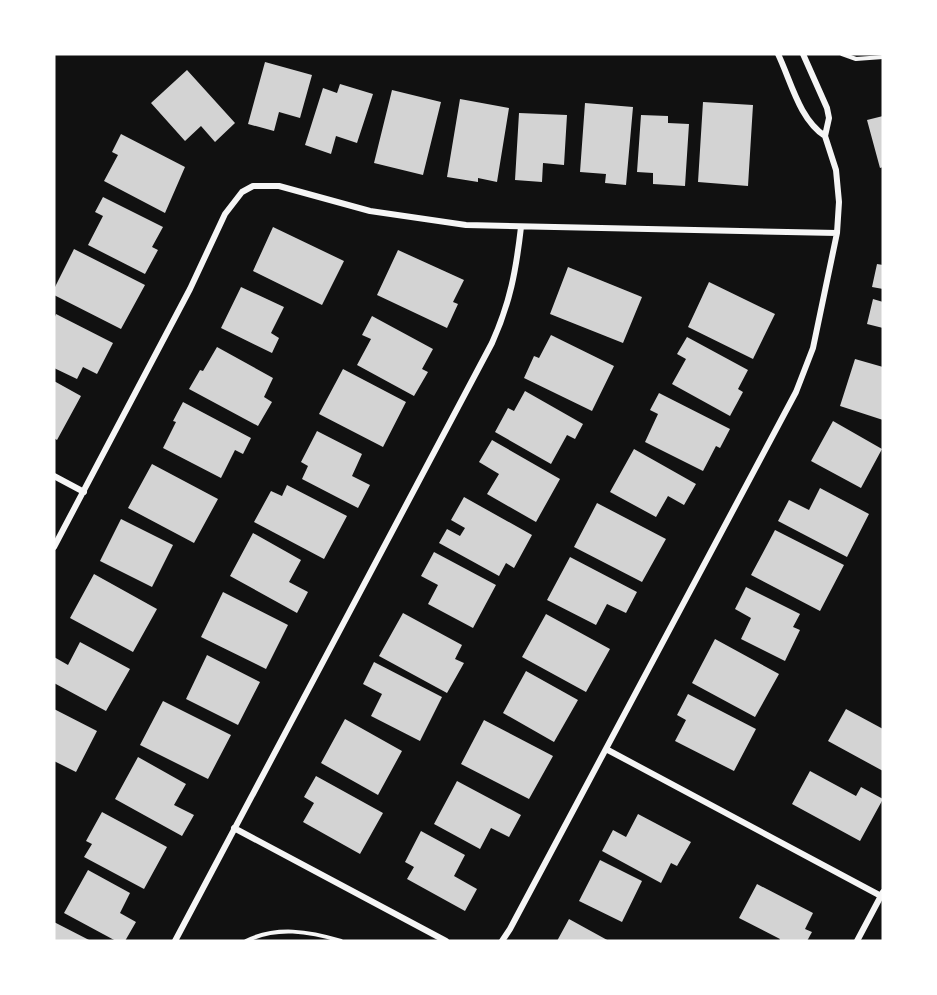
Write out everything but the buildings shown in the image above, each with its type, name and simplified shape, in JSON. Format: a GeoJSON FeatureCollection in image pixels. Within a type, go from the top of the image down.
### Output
{"type":"FeatureCollection","features":[{"type":"Feature","properties":{"kind":"street"},"geometry":{"type":"LineString","coordinates":[[778,54],[805,115],[817,131],[825,136]]}},
{"type":"Feature","properties":{"kind":"street"},"geometry":{"type":"LineString","coordinates":[[502,941],[802,378],[813,348],[837,233],[838,187],[836,170],[825,136],[829,118],[803,54]]}},
{"type":"Feature","properties":{"kind":"street"},"geometry":{"type":"LineString","coordinates":[[54,547],[199,273],[225,214],[242,192],[253,186],[279,186],[400,217],[466,225],[837,233]]}},
{"type":"Feature","properties":{"kind":"street"},"geometry":{"type":"LineString","coordinates":[[175,941],[492,343],[508,303],[514,280],[521,227]]}},
{"type":"Feature","properties":{"kind":"street"},"geometry":{"type":"LineString","coordinates":[[54,476],[84,492]]}},
{"type":"Feature","properties":{"kind":"street"},"geometry":{"type":"LineString","coordinates":[[606,748],[882,894],[857,941]]}},
{"type":"Feature","properties":{"kind":"street"},"geometry":{"type":"LineString","coordinates":[[234,828],[446,941]]}},
{"type":"Feature","properties":{"kind":"path"},"geometry":{"type":"LineString","coordinates":[[842,54],[855,59],[883,57]]}},
{"type":"Feature","properties":{"kind":"path"},"geometry":{"type":"LineString","coordinates":[[246,941],[264,933],[284,931],[304,932],[340,941]]}}]}
